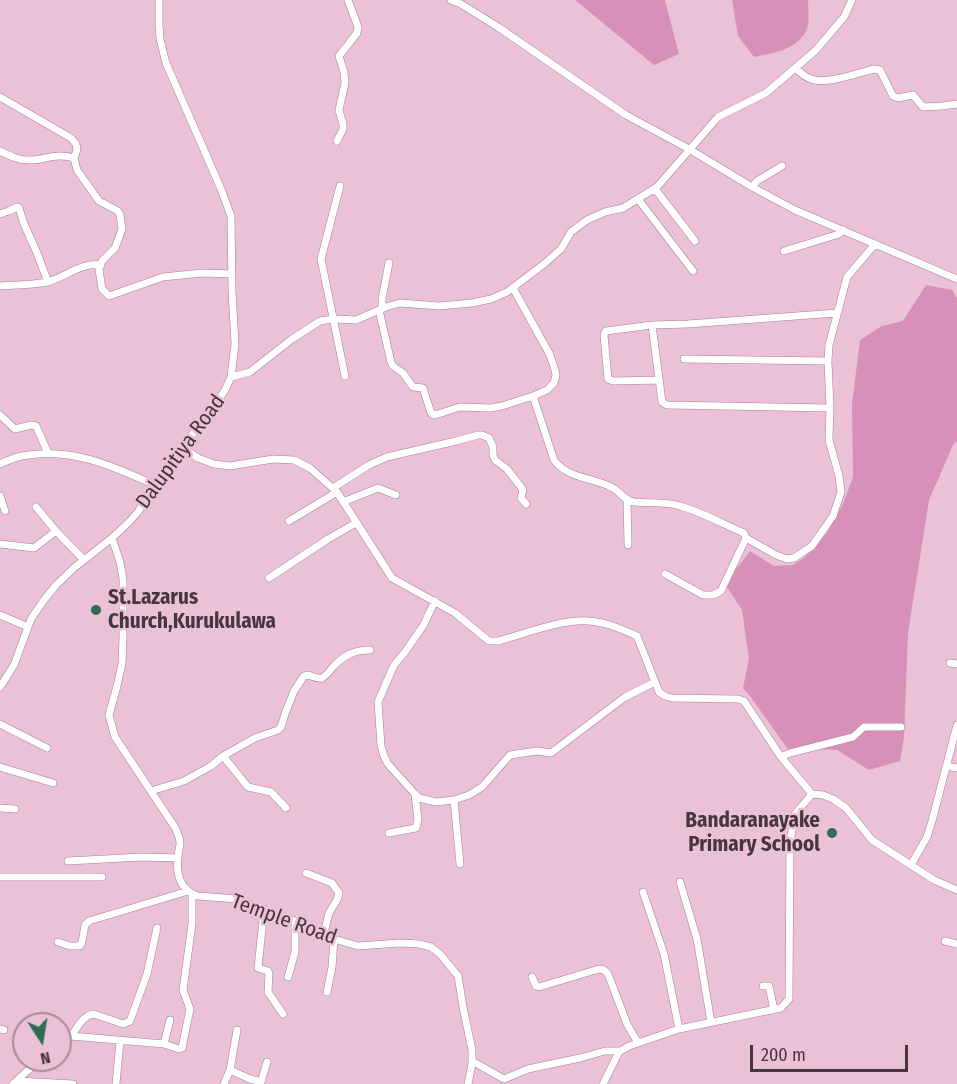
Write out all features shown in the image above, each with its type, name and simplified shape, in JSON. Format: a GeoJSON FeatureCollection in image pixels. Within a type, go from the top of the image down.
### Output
{"type":"FeatureCollection","features":[{"type":"Feature","properties":{"kind":"street","name":"Dalupitiya Road"},"geometry":{"type":"LineString","coordinates":[[0,687],[20,652],[31,619],[44,600],[56,585],[134,517],[164,470],[211,411],[231,377],[236,344],[231,216],[166,63],[160,39],[159,0]]}},
{"type":"Feature","properties":{"kind":"street"},"geometry":{"type":"LineString","coordinates":[[337,141],[343,129],[339,110],[345,83],[339,56],[357,33],[358,27],[348,0]]}},
{"type":"Feature","properties":{"kind":"street"},"geometry":{"type":"LineString","coordinates":[[452,0],[498,27],[626,115],[689,149],[752,188],[795,210],[957,279]]}},
{"type":"Feature","properties":{"kind":"street"},"geometry":{"type":"LineString","coordinates":[[231,377],[250,372],[291,339],[320,321],[356,320],[400,303],[439,306],[472,303],[491,299],[513,288],[561,249],[572,232],[587,220],[605,212],[623,208],[655,189],[718,117],[766,93],[816,50],[844,18],[852,0]]}},
{"type":"Feature","properties":{"kind":"street"},"geometry":{"type":"LineString","coordinates":[[795,68],[815,81],[831,80],[874,69],[880,70],[893,96],[898,98],[913,95],[923,107],[957,104]]}},
{"type":"Feature","properties":{"kind":"street"},"geometry":{"type":"LineString","coordinates":[[0,97],[71,138],[77,150],[74,158],[77,170],[99,201],[118,211],[122,229],[115,248],[102,261],[99,269],[102,289],[109,296],[163,277],[202,273],[232,274]]}},
{"type":"Feature","properties":{"kind":"street"},"geometry":{"type":"LineString","coordinates":[[0,151],[11,157],[29,161],[64,155],[74,158]]}},
{"type":"Feature","properties":{"kind":"street"},"geometry":{"type":"LineString","coordinates":[[752,188],[758,181],[782,166]]}},
{"type":"Feature","properties":{"kind":"street"},"geometry":{"type":"LineString","coordinates":[[340,186],[321,259],[345,376]]}},
{"type":"Feature","properties":{"kind":"street"},"geometry":{"type":"LineString","coordinates":[[655,189],[695,241]]}},
{"type":"Feature","properties":{"kind":"street"},"geometry":{"type":"LineString","coordinates":[[638,199],[693,271]]}},
{"type":"Feature","properties":{"kind":"street"},"geometry":{"type":"LineString","coordinates":[[0,213],[19,208],[48,282]]}},
{"type":"Feature","properties":{"kind":"street"},"geometry":{"type":"LineString","coordinates":[[784,251],[839,234],[843,230]]}},
{"type":"Feature","properties":{"kind":"street"},"geometry":{"type":"LineString","coordinates":[[533,396],[554,460],[559,467],[571,474],[614,488],[627,500],[681,506],[744,533],[746,538],[776,555],[787,559],[794,558],[812,546],[833,516],[841,492],[829,440],[829,345],[847,277],[875,244]]}},
{"type":"Feature","properties":{"kind":"street"},"geometry":{"type":"LineString","coordinates":[[389,263],[381,309],[391,362],[413,387],[423,388],[431,413],[435,415],[460,407],[502,406],[547,390],[554,383],[556,375],[550,355],[513,288]]}},
{"type":"Feature","properties":{"kind":"street"},"geometry":{"type":"LineString","coordinates":[[0,286],[48,282],[81,267],[101,265]]}},
{"type":"Feature","properties":{"kind":"street"},"geometry":{"type":"LineString","coordinates":[[659,380],[613,381],[608,379],[604,335],[606,331],[652,325],[837,313]]}},
{"type":"Feature","properties":{"kind":"street"},"geometry":{"type":"LineString","coordinates":[[652,325],[662,402],[667,405],[830,408]]}},
{"type":"Feature","properties":{"kind":"street"},"geometry":{"type":"LineString","coordinates":[[684,359],[828,361]]}},
{"type":"Feature","properties":{"kind":"street"},"geometry":{"type":"LineString","coordinates":[[0,415],[15,429],[36,426],[48,453]]}},
{"type":"Feature","properties":{"kind":"street"},"geometry":{"type":"LineString","coordinates":[[289,521],[369,465],[387,457],[478,435],[489,438],[495,460],[507,469],[523,490],[521,498],[526,504]]}},
{"type":"Feature","properties":{"kind":"street"},"geometry":{"type":"LineString","coordinates":[[183,448],[198,458],[214,464],[230,466],[273,459],[294,460],[310,468],[335,490],[392,578],[455,613],[489,641],[498,641],[555,625],[587,621],[610,625],[637,636],[659,692],[672,698],[744,701],[781,757],[812,794],[834,799],[846,808],[872,840],[934,880],[957,890]]}},
{"type":"Feature","properties":{"kind":"street"},"geometry":{"type":"LineString","coordinates":[[0,464],[22,456],[48,453],[74,455],[124,471],[155,485]]}},
{"type":"Feature","properties":{"kind":"street"},"geometry":{"type":"LineString","coordinates":[[343,502],[378,488],[396,495]]}},
{"type":"Feature","properties":{"kind":"street"},"geometry":{"type":"LineString","coordinates":[[0,496],[5,511]]}},
{"type":"Feature","properties":{"kind":"street"},"geometry":{"type":"LineString","coordinates":[[627,500],[628,545]]}},
{"type":"Feature","properties":{"kind":"street"},"geometry":{"type":"LineString","coordinates":[[36,507],[84,560]]}},
{"type":"Feature","properties":{"kind":"street"},"geometry":{"type":"LineString","coordinates":[[270,578],[356,523]]}},
{"type":"Feature","properties":{"kind":"street"},"geometry":{"type":"LineString","coordinates":[[0,544],[34,548],[56,531]]}},
{"type":"Feature","properties":{"kind":"street"},"geometry":{"type":"LineString","coordinates":[[72,1036],[164,1044],[179,1049],[182,1048],[190,1014],[189,1004],[183,990],[192,924],[190,892],[180,882],[178,874],[180,843],[176,829],[115,737],[109,715],[122,664],[123,637],[123,579],[112,538]]}},
{"type":"Feature","properties":{"kind":"street"},"geometry":{"type":"LineString","coordinates":[[665,574],[703,595],[713,595],[721,591],[746,538]]}},
{"type":"Feature","properties":{"kind":"street"},"geometry":{"type":"LineString","coordinates":[[435,601],[423,626],[394,665],[378,702],[381,746],[384,756],[388,765],[419,798],[436,801],[454,800],[469,795],[482,787],[510,755],[537,751],[551,753],[625,697],[656,682]]}},
{"type":"Feature","properties":{"kind":"street"},"geometry":{"type":"LineString","coordinates":[[0,615],[28,627]]}},
{"type":"Feature","properties":{"kind":"street"},"geometry":{"type":"LineString","coordinates":[[151,791],[184,781],[255,738],[278,730],[294,691],[304,676],[324,677],[350,653],[370,650]]}},
{"type":"Feature","properties":{"kind":"street"},"geometry":{"type":"LineString","coordinates":[[0,675],[8,676]]}},
{"type":"Feature","properties":{"kind":"street"},"geometry":{"type":"LineString","coordinates":[[0,724],[47,748]]}},
{"type":"Feature","properties":{"kind":"street"},"geometry":{"type":"LineString","coordinates":[[910,865],[927,837],[957,725]]}},
{"type":"Feature","properties":{"kind":"street"},"geometry":{"type":"LineString","coordinates":[[781,757],[853,737],[864,727],[901,727]]}},
{"type":"Feature","properties":{"kind":"street"},"geometry":{"type":"LineString","coordinates":[[223,756],[248,787],[271,792],[286,808]]}},
{"type":"Feature","properties":{"kind":"street"},"geometry":{"type":"LineString","coordinates":[[947,766],[957,768]]}},
{"type":"Feature","properties":{"kind":"street"},"geometry":{"type":"LineString","coordinates":[[0,767],[53,783]]}},
{"type":"Feature","properties":{"kind":"street"},"geometry":{"type":"LineString","coordinates":[[389,833],[416,828],[418,819],[415,794]]}},
{"type":"Feature","properties":{"kind":"street"},"geometry":{"type":"LineString","coordinates":[[472,1061],[504,1079],[528,1069],[605,1051],[620,1051],[679,1029],[781,1008],[789,999],[790,841],[795,814],[812,794]]}},
{"type":"Feature","properties":{"kind":"street"},"geometry":{"type":"LineString","coordinates":[[454,800],[460,864]]}},
{"type":"Feature","properties":{"kind":"street"},"geometry":{"type":"LineString","coordinates":[[0,808],[15,809]]}},
{"type":"Feature","properties":{"kind":"street"},"geometry":{"type":"LineString","coordinates":[[68,861],[141,857],[178,858]]}},
{"type":"Feature","properties":{"kind":"street"},"geometry":{"type":"LineString","coordinates":[[306,873],[332,883],[339,893],[329,913],[324,933]]}},
{"type":"Feature","properties":{"kind":"street"},"geometry":{"type":"LineString","coordinates":[[0,877],[102,877]]}},
{"type":"Feature","properties":{"kind":"street"},"geometry":{"type":"LineString","coordinates":[[680,882],[697,939],[711,1022]]}},
{"type":"Feature","properties":{"kind":"street"},"geometry":{"type":"LineString","coordinates":[[58,942],[80,946],[85,925],[89,921],[190,892]]}},
{"type":"Feature","properties":{"kind":"street","name":"Temple Road"},"geometry":{"type":"LineString","coordinates":[[190,892],[198,896],[237,899],[334,939],[358,946],[399,943],[431,947],[441,955],[458,976],[472,1050],[468,1084]]}},
{"type":"Feature","properties":{"kind":"street"},"geometry":{"type":"LineString","coordinates":[[643,892],[664,954],[679,1029]]}},
{"type":"Feature","properties":{"kind":"street"},"geometry":{"type":"LineString","coordinates":[[264,910],[258,968],[268,971],[268,992],[283,1014]]}},
{"type":"Feature","properties":{"kind":"street"},"geometry":{"type":"LineString","coordinates":[[288,977],[295,952],[295,921]]}},
{"type":"Feature","properties":{"kind":"street"},"geometry":{"type":"LineString","coordinates":[[72,1035],[89,1014],[123,1024],[130,1021],[147,974],[157,928]]}},
{"type":"Feature","properties":{"kind":"street"},"geometry":{"type":"LineString","coordinates":[[327,992],[334,939]]}},
{"type":"Feature","properties":{"kind":"street"},"geometry":{"type":"LineString","coordinates":[[945,941],[957,944]]}},
{"type":"Feature","properties":{"kind":"street"},"geometry":{"type":"LineString","coordinates":[[532,977],[536,986],[539,987],[599,969],[604,970],[608,974],[627,1024],[638,1043]]}},
{"type":"Feature","properties":{"kind":"street"},"geometry":{"type":"LineString","coordinates":[[764,986],[769,986],[774,1010]]}},
{"type":"Feature","properties":{"kind":"street"},"geometry":{"type":"LineString","coordinates":[[164,1044],[170,1020]]}},
{"type":"Feature","properties":{"kind":"street"},"geometry":{"type":"LineString","coordinates":[[224,1084],[230,1070],[237,1030]]}},
{"type":"Feature","properties":{"kind":"street"},"geometry":{"type":"LineString","coordinates":[[116,1084],[120,1041]]}},
{"type":"Feature","properties":{"kind":"street"},"geometry":{"type":"LineString","coordinates":[[603,1084],[620,1051]]}},
{"type":"Feature","properties":{"kind":"street"},"geometry":{"type":"LineString","coordinates":[[230,1070],[263,1083],[267,1062]]}},
{"type":"Feature","properties":{"kind":"street"},"geometry":{"type":"LineString","coordinates":[[15,1082],[72,1084]]}},
{"type":"Feature","properties":{"kind":"shaded area"},"geometry":{"type":"Polygon","coordinates":[[[575,0],[665,0],[679,54],[654,65],[575,0]]]}},
{"type":"Feature","properties":{"kind":"shaded area"},"geometry":{"type":"Polygon","coordinates":[[[732,0],[808,0],[807,29],[798,42],[791,46],[754,57],[738,36],[732,0]]]}},
{"type":"Feature","properties":{"kind":"shaded area"},"geometry":{"type":"Polygon","coordinates":[[[926,285],[952,290],[957,298],[957,442],[954,443],[929,500],[908,633],[904,737],[900,761],[869,770],[837,750],[797,748],[789,751],[743,688],[749,659],[742,610],[725,584],[750,551],[774,566],[793,565],[805,557],[827,533],[843,504],[853,477],[852,404],[860,340],[882,326],[903,321],[926,285]]]}},
{"type":"Feature","properties":{"kind":"place","name":"St.Lazarus Church,Kurukulawa"},"geometry":{"type":"Point","coordinates":[96,610]}},
{"type":"Feature","properties":{"kind":"place","name":"Bandaranayake Primary School"},"geometry":{"type":"Point","coordinates":[832,833]}}]}
